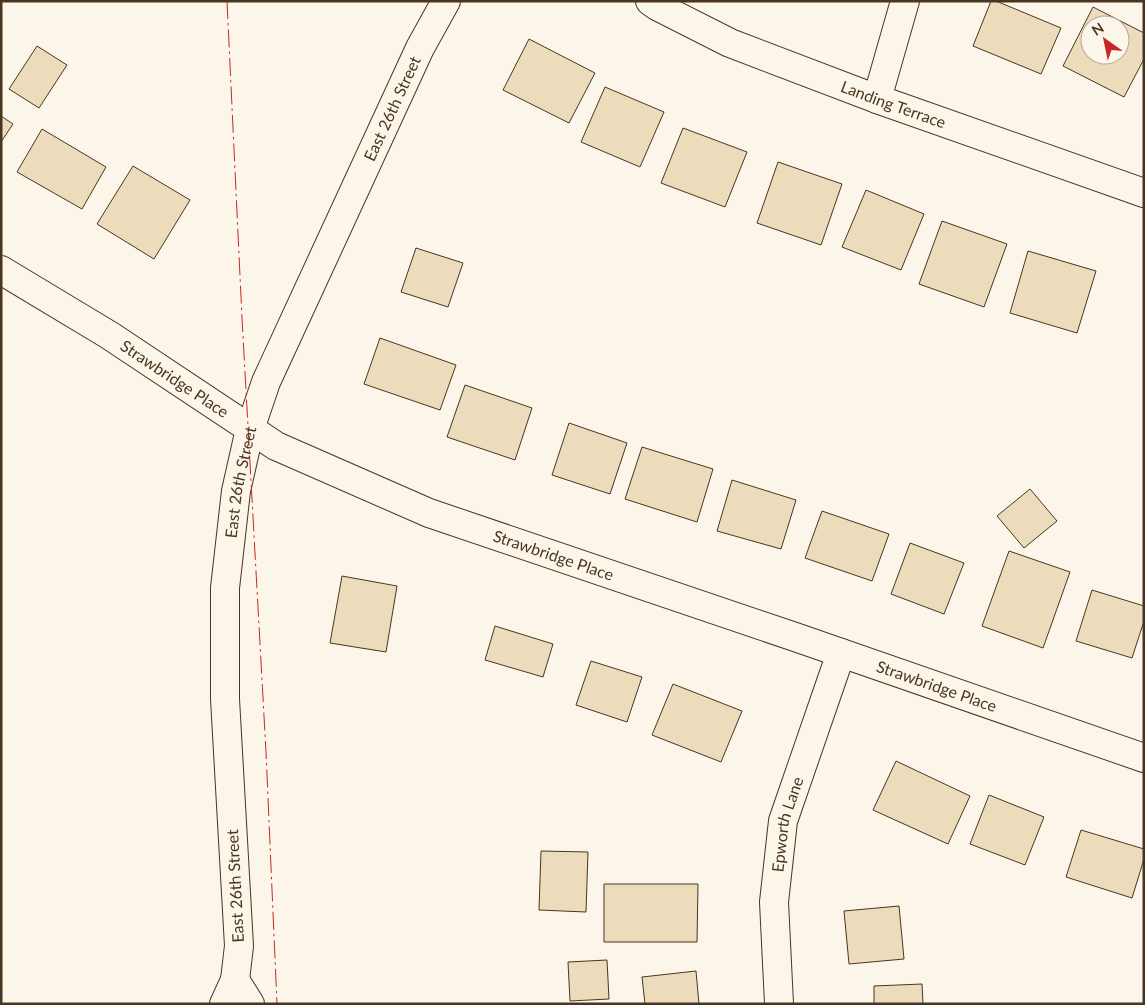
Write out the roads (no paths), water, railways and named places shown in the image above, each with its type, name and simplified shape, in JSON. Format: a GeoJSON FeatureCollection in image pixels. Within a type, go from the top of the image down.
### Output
{"type":"FeatureCollection","features":[{"type":"Feature","properties":{"kind":"street","name":"East 26th Street"},"geometry":{"type":"LineString","coordinates":[[229,992],[239,946],[225,699],[225,588],[236,490],[250,429],[266,382],[420,48],[446,1]]}},
{"type":"Feature","properties":{"kind":"street","name":"Landing Terrace"},"geometry":{"type":"LineString","coordinates":[[650,1],[730,43],[877,99],[1144,193]]}},
{"type":"Feature","properties":{"kind":"street"},"geometry":{"type":"LineString","coordinates":[[877,99],[905,1]]}},
{"type":"Feature","properties":{"kind":"street","name":"Strawbridge Place"},"geometry":{"type":"LineString","coordinates":[[1,270],[109,335],[276,446],[429,513],[1144,758]]}},
{"type":"Feature","properties":{"kind":"street","name":"Epworth Lane"},"geometry":{"type":"LineString","coordinates":[[779,1004],[774,902],[783,821],[841,653]]}},
{"type":"Feature","properties":{"kind":"street"},"geometry":{"type":"LineString","coordinates":[[229,992],[250,1004]]}}]}
